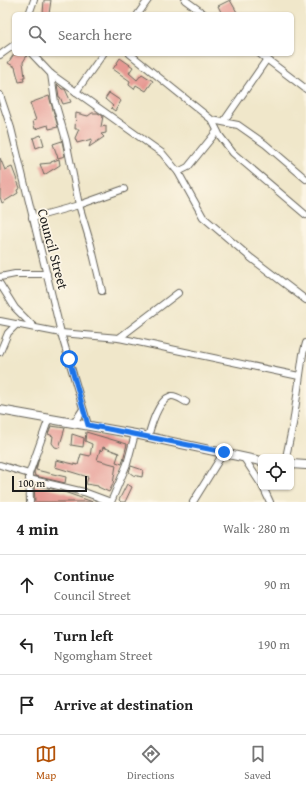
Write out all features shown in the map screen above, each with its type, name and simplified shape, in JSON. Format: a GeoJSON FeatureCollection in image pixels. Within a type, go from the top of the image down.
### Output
{"type":"FeatureCollection","features":[{"type":"Feature","properties":{"kind":"main road"},"geometry":{"type":"LineString","coordinates":[[0,410],[135,434],[224,452],[258,461]]}},
{"type":"Feature","properties":{"kind":"main road"},"geometry":{"type":"LineString","coordinates":[[294,464],[306,465]]}},
{"type":"Feature","properties":{"kind":"street"},"geometry":{"type":"LineString","coordinates":[[29,12],[34,0]]}},
{"type":"Feature","properties":{"kind":"street"},"geometry":{"type":"LineString","coordinates":[[139,12],[148,0]]}},
{"type":"Feature","properties":{"kind":"street"},"geometry":{"type":"LineString","coordinates":[[185,0],[201,12]]}},
{"type":"Feature","properties":{"kind":"street"},"geometry":{"type":"LineString","coordinates":[[0,55],[12,46]]}},
{"type":"Feature","properties":{"kind":"street"},"geometry":{"type":"LineString","coordinates":[[34,56],[51,74],[162,153],[178,172],[187,190],[207,222],[306,300]]}},
{"type":"Feature","properties":{"kind":"street"},"geometry":{"type":"LineString","coordinates":[[76,92],[102,56]]}},
{"type":"Feature","properties":{"kind":"street"},"geometry":{"type":"LineString","coordinates":[[132,56],[212,120],[217,131],[233,153],[306,215]]}},
{"type":"Feature","properties":{"kind":"street"},"geometry":{"type":"LineString","coordinates":[[263,56],[306,89]]}},
{"type":"Feature","properties":{"kind":"street"},"geometry":{"type":"LineString","coordinates":[[224,121],[267,59]]}},
{"type":"Feature","properties":{"kind":"street"},"geometry":{"type":"LineString","coordinates":[[51,74],[55,102],[66,140],[79,205],[91,244],[102,291]]}},
{"type":"Feature","properties":{"kind":"street","name":"Council Street"},"geometry":{"type":"LineString","coordinates":[[0,94],[62,333],[88,425]]}},
{"type":"Feature","properties":{"kind":"street"},"geometry":{"type":"LineString","coordinates":[[212,120],[224,121],[238,125],[265,144],[306,178]]}},
{"type":"Feature","properties":{"kind":"street"},"geometry":{"type":"LineString","coordinates":[[178,172],[188,167],[217,131]]}},
{"type":"Feature","properties":{"kind":"street"},"geometry":{"type":"LineString","coordinates":[[32,218],[79,205],[124,189]]}},
{"type":"Feature","properties":{"kind":"street"},"geometry":{"type":"LineString","coordinates":[[0,277],[15,274],[47,274]]}},
{"type":"Feature","properties":{"kind":"street"},"geometry":{"type":"LineString","coordinates":[[0,284],[15,308],[33,326]]}},
{"type":"Feature","properties":{"kind":"street"},"geometry":{"type":"LineString","coordinates":[[119,338],[178,293]]}},
{"type":"Feature","properties":{"kind":"street"},"geometry":{"type":"LineString","coordinates":[[3,322],[33,326],[62,333],[119,338],[299,376]]}},
{"type":"Feature","properties":{"kind":"street"},"geometry":{"type":"LineString","coordinates":[[3,322],[8,333]]}},
{"type":"Feature","properties":{"kind":"street"},"geometry":{"type":"LineString","coordinates":[[0,352],[8,333],[17,324]]}},
{"type":"Feature","properties":{"kind":"street"},"geometry":{"type":"LineString","coordinates":[[287,454],[293,424],[299,376],[306,343]]}},
{"type":"Feature","properties":{"kind":"street"},"geometry":{"type":"LineString","coordinates":[[148,437],[154,416],[160,406],[168,398],[175,397],[186,402]]}},
{"type":"Feature","properties":{"kind":"street"},"geometry":{"type":"LineString","coordinates":[[74,423],[83,409]]}},
{"type":"Feature","properties":{"kind":"street"},"geometry":{"type":"LineString","coordinates":[[30,502],[29,477],[49,418]]}},
{"type":"Feature","properties":{"kind":"street"},"geometry":{"type":"LineString","coordinates":[[0,465],[29,477],[79,490],[111,502],[127,464],[135,434]]}},
{"type":"Feature","properties":{"kind":"street"},"geometry":{"type":"LineString","coordinates":[[193,502],[224,452]]}},
{"type":"Feature","properties":{"kind":"street"},"geometry":{"type":"LineString","coordinates":[[244,458],[258,479]]}},
{"type":"Feature","properties":{"kind":"street"},"geometry":{"type":"LineString","coordinates":[[253,471],[258,463]]}},
{"type":"Feature","properties":{"kind":"street"},"geometry":{"type":"LineString","coordinates":[[264,490],[270,502]]}},
{"type":"Feature","properties":{"kind":"building"},"geometry":{"type":"Polygon","coordinates":[[[44,0],[51,0],[49,12],[43,12],[44,0]]]}},
{"type":"Feature","properties":{"kind":"building"},"geometry":{"type":"Polygon","coordinates":[[[230,0],[237,12],[221,12],[218,6],[230,0]]]}},
{"type":"Feature","properties":{"kind":"building"},"geometry":{"type":"Polygon","coordinates":[[[13,56],[27,56],[23,62],[25,77],[23,77],[24,81],[19,82],[15,67],[8,63],[13,56]]]}},
{"type":"Feature","properties":{"kind":"building"},"geometry":{"type":"Polygon","coordinates":[[[120,58],[133,67],[129,73],[137,80],[142,74],[153,81],[146,91],[136,85],[134,89],[129,85],[130,81],[113,69],[120,58]]]}},
{"type":"Feature","properties":{"kind":"building"},"geometry":{"type":"Polygon","coordinates":[[[57,84],[62,89],[65,89],[71,102],[63,104],[59,97],[57,84]]]}},
{"type":"Feature","properties":{"kind":"building"},"geometry":{"type":"Polygon","coordinates":[[[109,93],[121,101],[115,111],[111,108],[113,106],[105,99],[109,93]]]}},
{"type":"Feature","properties":{"kind":"building"},"geometry":{"type":"Polygon","coordinates":[[[49,96],[58,127],[49,129],[48,125],[35,129],[33,121],[36,120],[30,103],[49,96]]]}},
{"type":"Feature","properties":{"kind":"building"},"geometry":{"type":"Polygon","coordinates":[[[76,113],[88,116],[92,113],[98,113],[103,116],[101,127],[106,126],[106,133],[101,134],[104,137],[89,147],[92,139],[77,143],[75,138],[79,129],[75,129],[76,113]]]}},
{"type":"Feature","properties":{"kind":"building"},"geometry":{"type":"Polygon","coordinates":[[[41,135],[44,145],[36,148],[33,138],[41,135]]]}},
{"type":"Feature","properties":{"kind":"building"},"geometry":{"type":"Polygon","coordinates":[[[62,141],[65,156],[58,158],[53,144],[62,141]]]}},
{"type":"Feature","properties":{"kind":"building"},"geometry":{"type":"Polygon","coordinates":[[[0,158],[5,170],[12,167],[20,188],[17,190],[18,193],[2,203],[0,197],[0,158]]]}},
{"type":"Feature","properties":{"kind":"building"},"geometry":{"type":"Polygon","coordinates":[[[59,159],[60,165],[44,175],[40,164],[51,163],[59,159]]]}},
{"type":"Feature","properties":{"kind":"building"},"geometry":{"type":"Polygon","coordinates":[[[51,426],[65,428],[59,448],[55,447],[52,443],[53,436],[48,434],[51,426]]]}},
{"type":"Feature","properties":{"kind":"building"},"geometry":{"type":"Polygon","coordinates":[[[86,432],[127,444],[122,464],[116,462],[119,453],[103,447],[102,451],[100,450],[97,460],[116,465],[113,484],[109,492],[98,486],[86,484],[88,477],[55,467],[56,460],[78,465],[81,454],[90,456],[92,444],[85,441],[86,432]]]}},
{"type":"Feature","properties":{"kind":"building"},"geometry":{"type":"Polygon","coordinates":[[[72,434],[84,438],[83,447],[71,445],[72,434]]]}},
{"type":"Feature","properties":{"kind":"building"},"geometry":{"type":"Polygon","coordinates":[[[39,458],[36,470],[66,477],[65,483],[35,476],[34,472],[39,458]]]}},
{"type":"Feature","properties":{"kind":"building"},"geometry":{"type":"Polygon","coordinates":[[[131,466],[143,470],[142,477],[133,475],[129,472],[131,466]]]}},
{"type":"Feature","properties":{"kind":"building"},"geometry":{"type":"Polygon","coordinates":[[[127,484],[132,487],[125,502],[121,502],[119,500],[127,484]]]}},
{"type":"Feature","properties":{"kind":"building"},"geometry":{"type":"Polygon","coordinates":[[[34,485],[64,492],[93,502],[35,502],[34,485]]]}},
{"type":"Feature","properties":{"kind":"route"},"geometry":{"type":"LineString","coordinates":[[69,359],[88,425],[224,452]]}}]}
